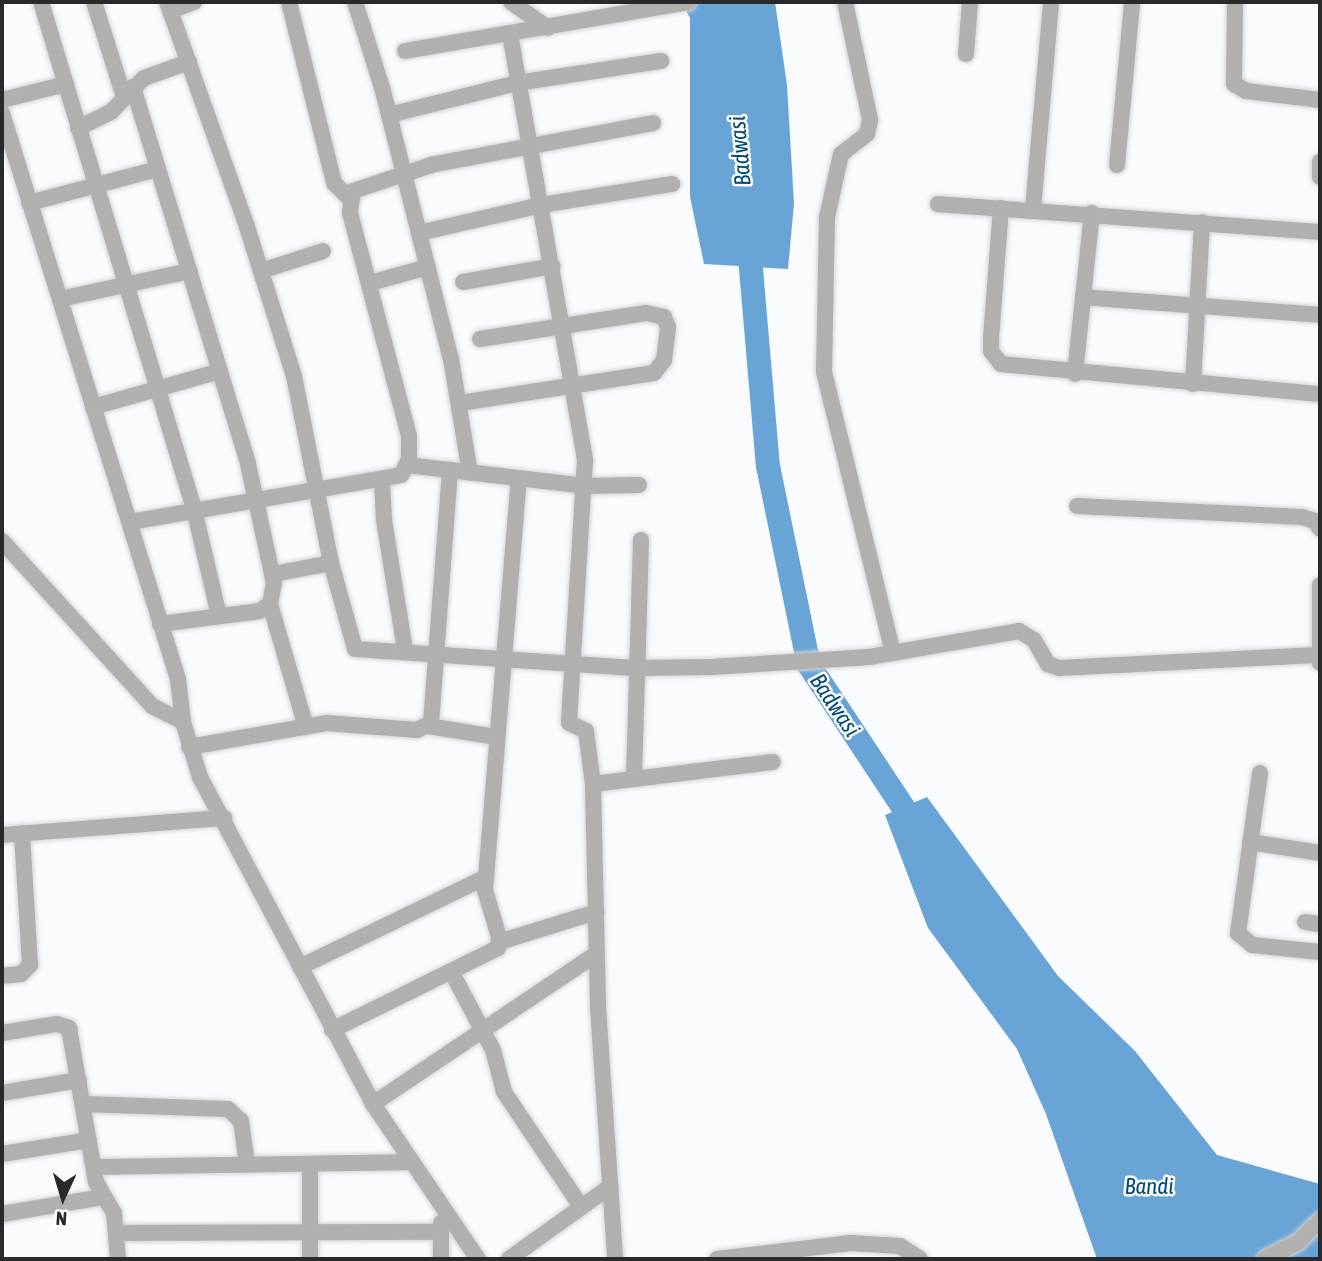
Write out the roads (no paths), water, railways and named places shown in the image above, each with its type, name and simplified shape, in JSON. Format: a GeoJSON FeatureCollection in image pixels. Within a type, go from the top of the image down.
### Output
{"type":"FeatureCollection","features":[{"type":"Feature","properties":{"kind":"street"},"geometry":{"type":"LineString","coordinates":[[41,2],[94,186],[194,509],[219,616]]}},
{"type":"Feature","properties":{"kind":"street"},"geometry":{"type":"LineString","coordinates":[[94,2],[158,169],[220,372],[256,499],[273,574],[270,604],[306,727]]}},
{"type":"Feature","properties":{"kind":"street"},"geometry":{"type":"LineString","coordinates":[[194,2],[169,7],[261,271],[293,376],[331,563],[352,646],[359,651],[436,651],[637,668],[741,665],[869,657],[1019,631],[1034,640],[1048,664],[1059,668],[1319,659],[1320,596]]}},
{"type":"Feature","properties":{"kind":"street"},"geometry":{"type":"LineString","coordinates":[[130,522],[194,509],[397,477],[407,465],[409,436],[350,199],[334,183],[289,2]]}},
{"type":"Feature","properties":{"kind":"street"},"geometry":{"type":"LineString","coordinates":[[355,2],[389,115],[428,267],[460,403],[470,472]]}},
{"type":"Feature","properties":{"kind":"street"},"geometry":{"type":"LineString","coordinates":[[511,2],[548,27]]}},
{"type":"Feature","properties":{"kind":"street"},"geometry":{"type":"LineString","coordinates":[[405,51],[688,2]]}},
{"type":"Feature","properties":{"kind":"street"},"geometry":{"type":"LineString","coordinates":[[845,2],[870,120],[867,134],[841,153],[827,217],[823,361],[836,432],[893,653]]}},
{"type":"Feature","properties":{"kind":"street"},"geometry":{"type":"LineString","coordinates":[[966,54],[970,2]]}},
{"type":"Feature","properties":{"kind":"street"},"geometry":{"type":"LineString","coordinates":[[1033,209],[1051,2]]}},
{"type":"Feature","properties":{"kind":"street"},"geometry":{"type":"LineString","coordinates":[[1117,165],[1132,2]]}},
{"type":"Feature","properties":{"kind":"street"},"geometry":{"type":"LineString","coordinates":[[1236,2],[1234,84],[1245,91],[1320,100]]}},
{"type":"Feature","properties":{"kind":"street"},"geometry":{"type":"LineString","coordinates":[[510,34],[575,386],[586,486],[569,723],[586,731],[593,784],[596,954],[615,1259]]}},
{"type":"Feature","properties":{"kind":"street"},"geometry":{"type":"LineString","coordinates":[[389,115],[517,83],[661,61]]}},
{"type":"Feature","properties":{"kind":"street"},"geometry":{"type":"LineString","coordinates":[[78,128],[104,117],[129,92],[189,62]]}},
{"type":"Feature","properties":{"kind":"street"},"geometry":{"type":"LineString","coordinates":[[2,100],[66,84]]}},
{"type":"Feature","properties":{"kind":"street"},"geometry":{"type":"LineString","coordinates":[[2,113],[178,679],[189,747],[332,1030],[373,1104],[476,1257]]}},
{"type":"Feature","properties":{"kind":"street"},"geometry":{"type":"LineString","coordinates":[[350,199],[362,186],[403,172],[653,122]]}},
{"type":"Feature","properties":{"kind":"street"},"geometry":{"type":"LineString","coordinates":[[1320,162],[1320,177]]}},
{"type":"Feature","properties":{"kind":"street"},"geometry":{"type":"LineString","coordinates":[[29,203],[158,169]]}},
{"type":"Feature","properties":{"kind":"street"},"geometry":{"type":"LineString","coordinates":[[419,233],[541,205],[673,184]]}},
{"type":"Feature","properties":{"kind":"street"},"geometry":{"type":"LineString","coordinates":[[939,204],[1320,232]]}},
{"type":"Feature","properties":{"kind":"street"},"geometry":{"type":"LineString","coordinates":[[1000,208],[991,339],[995,359],[1010,367],[1320,394]]}},
{"type":"Feature","properties":{"kind":"street"},"geometry":{"type":"LineString","coordinates":[[1075,374],[1092,214]]}},
{"type":"Feature","properties":{"kind":"street"},"geometry":{"type":"LineString","coordinates":[[1192,384],[1202,222]]}},
{"type":"Feature","properties":{"kind":"street"},"geometry":{"type":"LineString","coordinates":[[261,271],[323,251]]}},
{"type":"Feature","properties":{"kind":"street"},"geometry":{"type":"LineString","coordinates":[[463,282],[553,265]]}},
{"type":"Feature","properties":{"kind":"street"},"geometry":{"type":"LineString","coordinates":[[370,283],[428,267]]}},
{"type":"Feature","properties":{"kind":"street"},"geometry":{"type":"LineString","coordinates":[[60,299],[190,271]]}},
{"type":"Feature","properties":{"kind":"street"},"geometry":{"type":"LineString","coordinates":[[1083,297],[1320,315]]}},
{"type":"Feature","properties":{"kind":"street"},"geometry":{"type":"LineString","coordinates":[[460,403],[657,372],[664,360],[668,327],[664,317],[654,313],[564,322],[480,339]]}},
{"type":"Feature","properties":{"kind":"street"},"geometry":{"type":"LineString","coordinates":[[93,407],[155,386],[220,372]]}},
{"type":"Feature","properties":{"kind":"street"},"geometry":{"type":"LineString","coordinates":[[407,465],[586,486],[639,485]]}},
{"type":"Feature","properties":{"kind":"street"},"geometry":{"type":"LineString","coordinates":[[428,726],[450,470]]}},
{"type":"Feature","properties":{"kind":"street"},"geometry":{"type":"LineString","coordinates":[[332,1030],[495,952],[499,942],[486,900],[486,877],[519,478]]}},
{"type":"Feature","properties":{"kind":"street"},"geometry":{"type":"LineString","coordinates":[[382,480],[384,520],[405,650]]}},
{"type":"Feature","properties":{"kind":"street"},"geometry":{"type":"LineString","coordinates":[[1076,506],[1302,517],[1315,521],[1320,529]]}},
{"type":"Feature","properties":{"kind":"street"},"geometry":{"type":"LineString","coordinates":[[634,778],[640,540]]}},
{"type":"Feature","properties":{"kind":"street"},"geometry":{"type":"LineString","coordinates":[[2,541],[152,706],[183,722]]}},
{"type":"Feature","properties":{"kind":"street"},"geometry":{"type":"LineString","coordinates":[[273,574],[331,563]]}},
{"type":"Feature","properties":{"kind":"street"},"geometry":{"type":"LineString","coordinates":[[160,624],[255,613],[270,604]]}},
{"type":"Feature","properties":{"kind":"street"},"geometry":{"type":"LineString","coordinates":[[189,747],[339,723],[417,730],[428,726],[497,737]]}},
{"type":"Feature","properties":{"kind":"street"},"geometry":{"type":"LineString","coordinates":[[593,784],[773,762]]}},
{"type":"Feature","properties":{"kind":"street"},"geometry":{"type":"LineString","coordinates":[[1260,773],[1241,939],[1252,945],[1320,952]]}},
{"type":"Feature","properties":{"kind":"street"},"geometry":{"type":"LineString","coordinates":[[2,835],[224,818]]}},
{"type":"Feature","properties":{"kind":"street"},"geometry":{"type":"LineString","coordinates":[[2,976],[21,974],[30,965],[22,833]]}},
{"type":"Feature","properties":{"kind":"street"},"geometry":{"type":"LineString","coordinates":[[1250,842],[1320,853]]}},
{"type":"Feature","properties":{"kind":"street"},"geometry":{"type":"LineString","coordinates":[[300,967],[486,877]]}},
{"type":"Feature","properties":{"kind":"street"},"geometry":{"type":"LineString","coordinates":[[499,942],[596,912]]}},
{"type":"Feature","properties":{"kind":"street"},"geometry":{"type":"LineString","coordinates":[[373,1104],[596,954]]}},
{"type":"Feature","properties":{"kind":"street"},"geometry":{"type":"LineString","coordinates":[[452,973],[482,1029],[504,1092],[580,1205]]}},
{"type":"Feature","properties":{"kind":"street"},"geometry":{"type":"LineString","coordinates":[[2,1033],[67,1025],[94,1167],[103,1197],[112,1207],[118,1259]]}},
{"type":"Feature","properties":{"kind":"street"},"geometry":{"type":"LineString","coordinates":[[2,1093],[79,1080]]}},
{"type":"Feature","properties":{"kind":"street"},"geometry":{"type":"LineString","coordinates":[[83,1104],[228,1109],[241,1121],[247,1164]]}},
{"type":"Feature","properties":{"kind":"street"},"geometry":{"type":"LineString","coordinates":[[2,1154],[89,1140]]}},
{"type":"Feature","properties":{"kind":"street"},"geometry":{"type":"LineString","coordinates":[[94,1167],[411,1162]]}},
{"type":"Feature","properties":{"kind":"street"},"geometry":{"type":"LineString","coordinates":[[310,1164],[310,1259]]}},
{"type":"Feature","properties":{"kind":"street"},"geometry":{"type":"LineString","coordinates":[[509,1259],[580,1205],[611,1186]]}},
{"type":"Feature","properties":{"kind":"street"},"geometry":{"type":"LineString","coordinates":[[2,1214],[103,1197]]}},
{"type":"Feature","properties":{"kind":"street"},"geometry":{"type":"LineString","coordinates":[[441,1206],[441,1259]]}},
{"type":"Feature","properties":{"kind":"street"},"geometry":{"type":"LineString","coordinates":[[1265,1259],[1291,1247],[1320,1221]]}},
{"type":"Feature","properties":{"kind":"street"},"geometry":{"type":"LineString","coordinates":[[116,1233],[441,1232]]}},
{"type":"Feature","properties":{"kind":"street"},"geometry":{"type":"LineString","coordinates":[[717,1259],[900,1246],[920,1259]]}},
{"type":"Feature","properties":{"kind":"water"},"geometry":{"type":"Polygon","coordinates":[[[681,2],[775,2],[787,85],[794,204],[788,269],[704,264],[690,197],[690,18],[681,2]]]}},
{"type":"Feature","properties":{"kind":"water","name":"Bandi"},"geometry":{"type":"Polygon","coordinates":[[[927,797],[1058,976],[1135,1051],[1217,1155],[1320,1184],[1320,1259],[1097,1259],[1046,1114],[1017,1049],[928,928],[885,815],[927,797]]]}},
{"type":"Feature","properties":{"kind":"waterway","name":"Badwasi"},"geometry":{"type":"LineString","coordinates":[[748,234],[768,466],[809,665],[921,834]]}}]}
